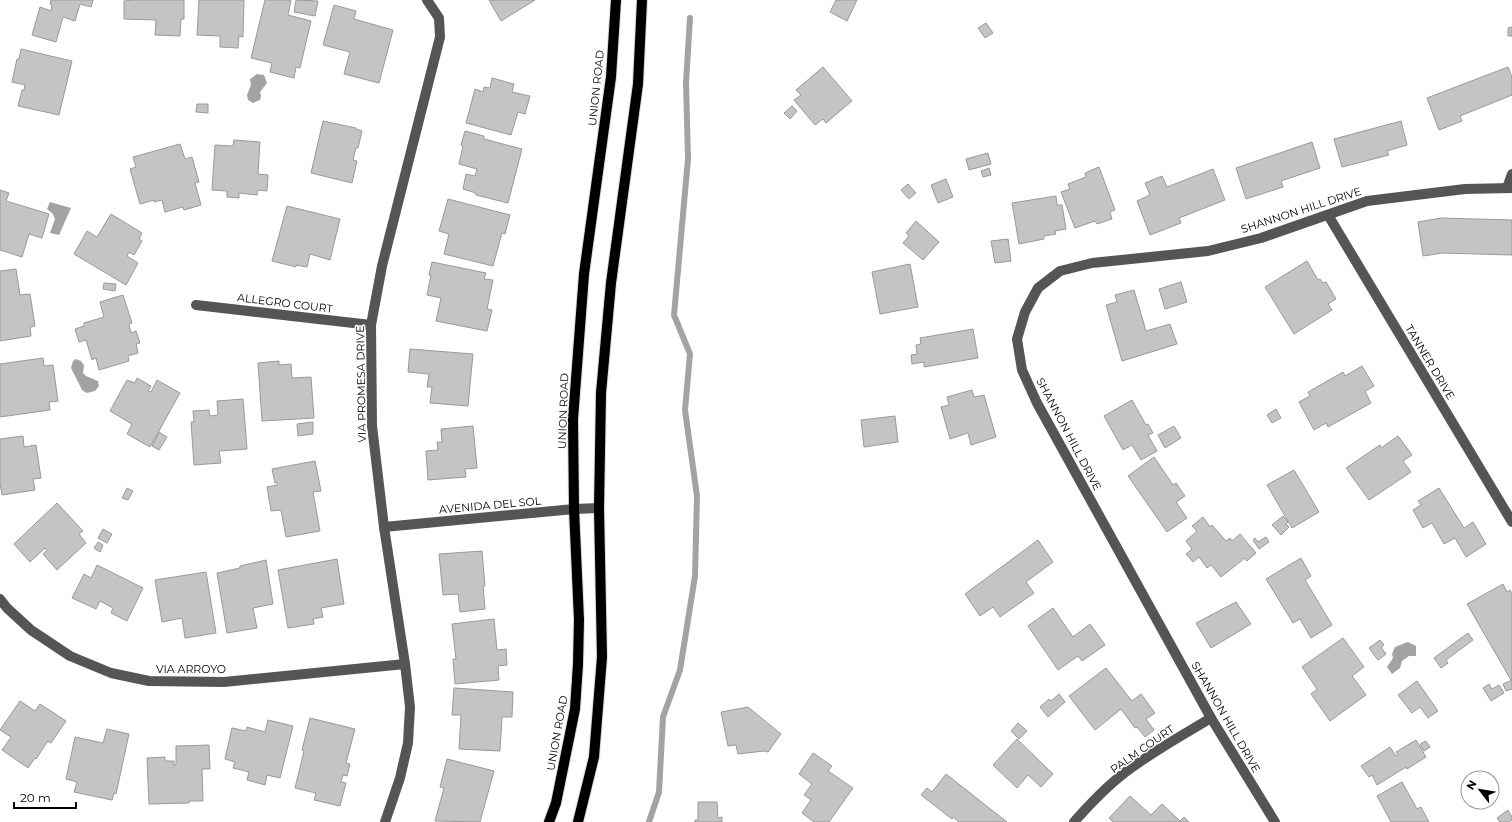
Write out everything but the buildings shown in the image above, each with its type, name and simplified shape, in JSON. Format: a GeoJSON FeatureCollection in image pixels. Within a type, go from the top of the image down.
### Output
{"type":"FeatureCollection","features":[{"type":"Feature","properties":{"kind":"main road","name":"UNION ROAD"},"geometry":{"type":"LineString","coordinates":[[549,822],[556,803],[574,709],[578,664],[579,620],[574,509],[573,418],[584,274],[611,77],[616,0]]}},
{"type":"Feature","properties":{"kind":"main road"},"geometry":{"type":"LineString","coordinates":[[578,822],[594,757],[602,657],[598,508],[601,393],[611,283],[638,84],[642,0]]}},
{"type":"Feature","properties":{"kind":"street","name":"VIA PROMESA DRIVE"},"geometry":{"type":"LineString","coordinates":[[384,822],[400,778],[408,743],[410,706],[384,527],[372,426],[371,325],[382,266],[440,37],[439,18],[427,0]]}},
{"type":"Feature","properties":{"kind":"street"},"geometry":{"type":"LineString","coordinates":[[1510,188],[1512,174]]}},
{"type":"Feature","properties":{"kind":"street","name":"SHANNON HILL DRIVE"},"geometry":{"type":"LineString","coordinates":[[1275,822],[1211,718],[1037,403],[1022,370],[1017,340],[1025,312],[1038,288],[1060,271],[1092,263],[1208,251],[1260,238],[1367,201],[1465,189],[1510,188]]}},
{"type":"Feature","properties":{"kind":"street","name":"TANNER DRIVE"},"geometry":{"type":"LineString","coordinates":[[1328,215],[1512,522]]}},
{"type":"Feature","properties":{"kind":"street","name":"ALLEGRO COURT"},"geometry":{"type":"LineString","coordinates":[[196,304],[371,325]]}},
{"type":"Feature","properties":{"kind":"street","name":"AVENIDA DEL SOL"},"geometry":{"type":"LineString","coordinates":[[384,527],[598,508]]}},
{"type":"Feature","properties":{"kind":"street","name":"VIA ARROYO"},"geometry":{"type":"LineString","coordinates":[[0,599],[7,608],[31,630],[70,656],[111,673],[149,681],[224,682],[405,664]]}},
{"type":"Feature","properties":{"kind":"street","name":"PALM COURT"},"geometry":{"type":"LineString","coordinates":[[1074,822],[1122,774],[1161,748],[1211,718]]}},
{"type":"Feature","properties":{"kind":"shaded area"},"geometry":{"type":"Polygon","coordinates":[[[257,74],[264,75],[267,83],[260,92],[260,100],[253,103],[248,100],[247,95],[251,85],[250,79],[257,74]]]}},
{"type":"Feature","properties":{"kind":"shaded area"},"geometry":{"type":"Polygon","coordinates":[[[50,202],[71,208],[59,235],[50,233],[55,219],[53,214],[47,209],[50,202]]]}},
{"type":"Feature","properties":{"kind":"shaded area"},"geometry":{"type":"Polygon","coordinates":[[[76,359],[81,361],[84,365],[83,373],[86,376],[98,381],[99,386],[95,391],[87,393],[82,390],[71,368],[73,361],[76,359]]]}},
{"type":"Feature","properties":{"kind":"shaded area"},"geometry":{"type":"Polygon","coordinates":[[[1408,642],[1416,646],[1416,656],[1409,656],[1402,661],[1400,668],[1392,674],[1387,667],[1393,658],[1392,654],[1395,647],[1408,642]]]}},
{"type":"Feature","properties":{"kind":"waterway"},"geometry":{"type":"LineString","coordinates":[[649,822],[659,792],[663,717],[680,670],[695,576],[697,496],[685,410],[690,354],[674,315],[688,159],[686,83],[690,18]]}}]}
